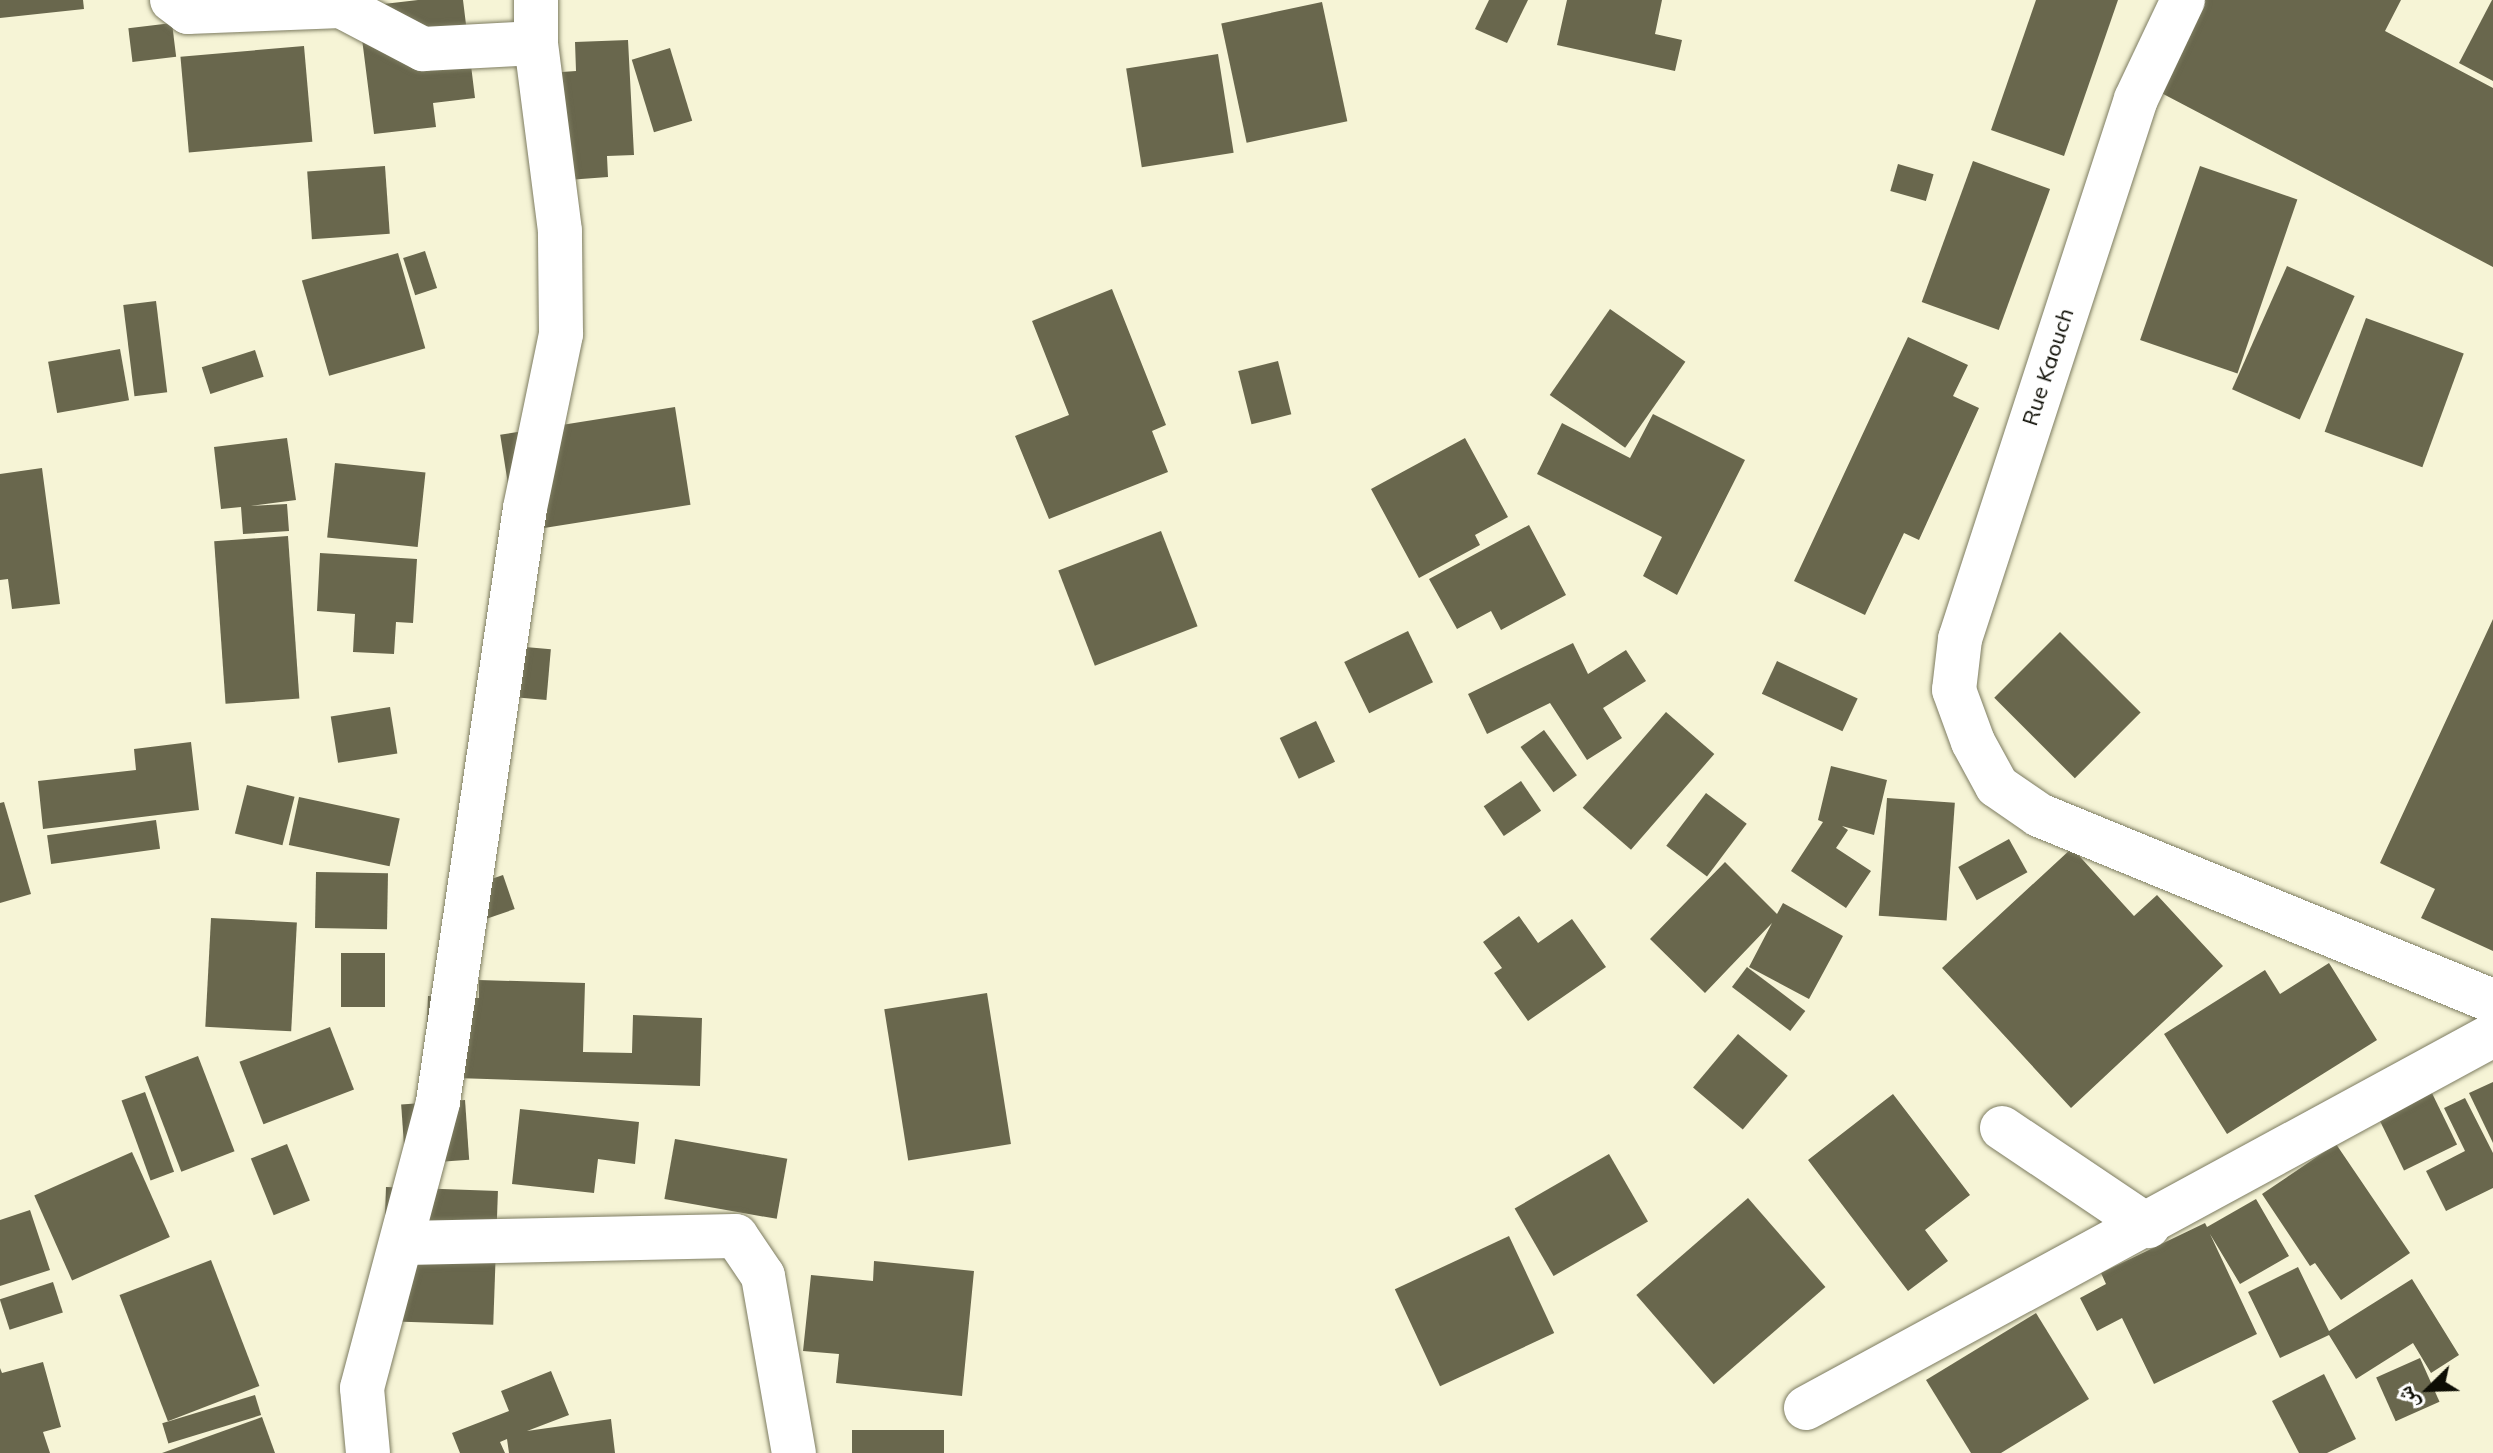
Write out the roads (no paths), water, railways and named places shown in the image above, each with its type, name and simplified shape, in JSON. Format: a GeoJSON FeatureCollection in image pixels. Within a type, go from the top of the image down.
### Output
{"type":"FeatureCollection","features":[{"type":"Feature","properties":{"kind":"street"},"geometry":{"type":"LineString","coordinates":[[172,0],[188,12],[341,6],[423,49],[536,21],[560,231],[561,334],[525,508],[438,1102],[404,1243],[362,1388],[368,1453]]}},
{"type":"Feature","properties":{"kind":"street","name":"Rue Kaouch"},"geometry":{"type":"LineString","coordinates":[[2183,0],[2136,99],[1960,639],[1954,690],[1973,742],[1997,786],[2039,815],[2493,1001]]}},
{"type":"Feature","properties":{"kind":"street"},"geometry":{"type":"LineString","coordinates":[[1806,1408],[2148,1226],[2493,1035]]}},
{"type":"Feature","properties":{"kind":"street"},"geometry":{"type":"LineString","coordinates":[[2002,1128],[2148,1226]]}},
{"type":"Feature","properties":{"kind":"street"},"geometry":{"type":"LineString","coordinates":[[404,1243],[736,1236],[763,1276],[794,1453]]}}]}
